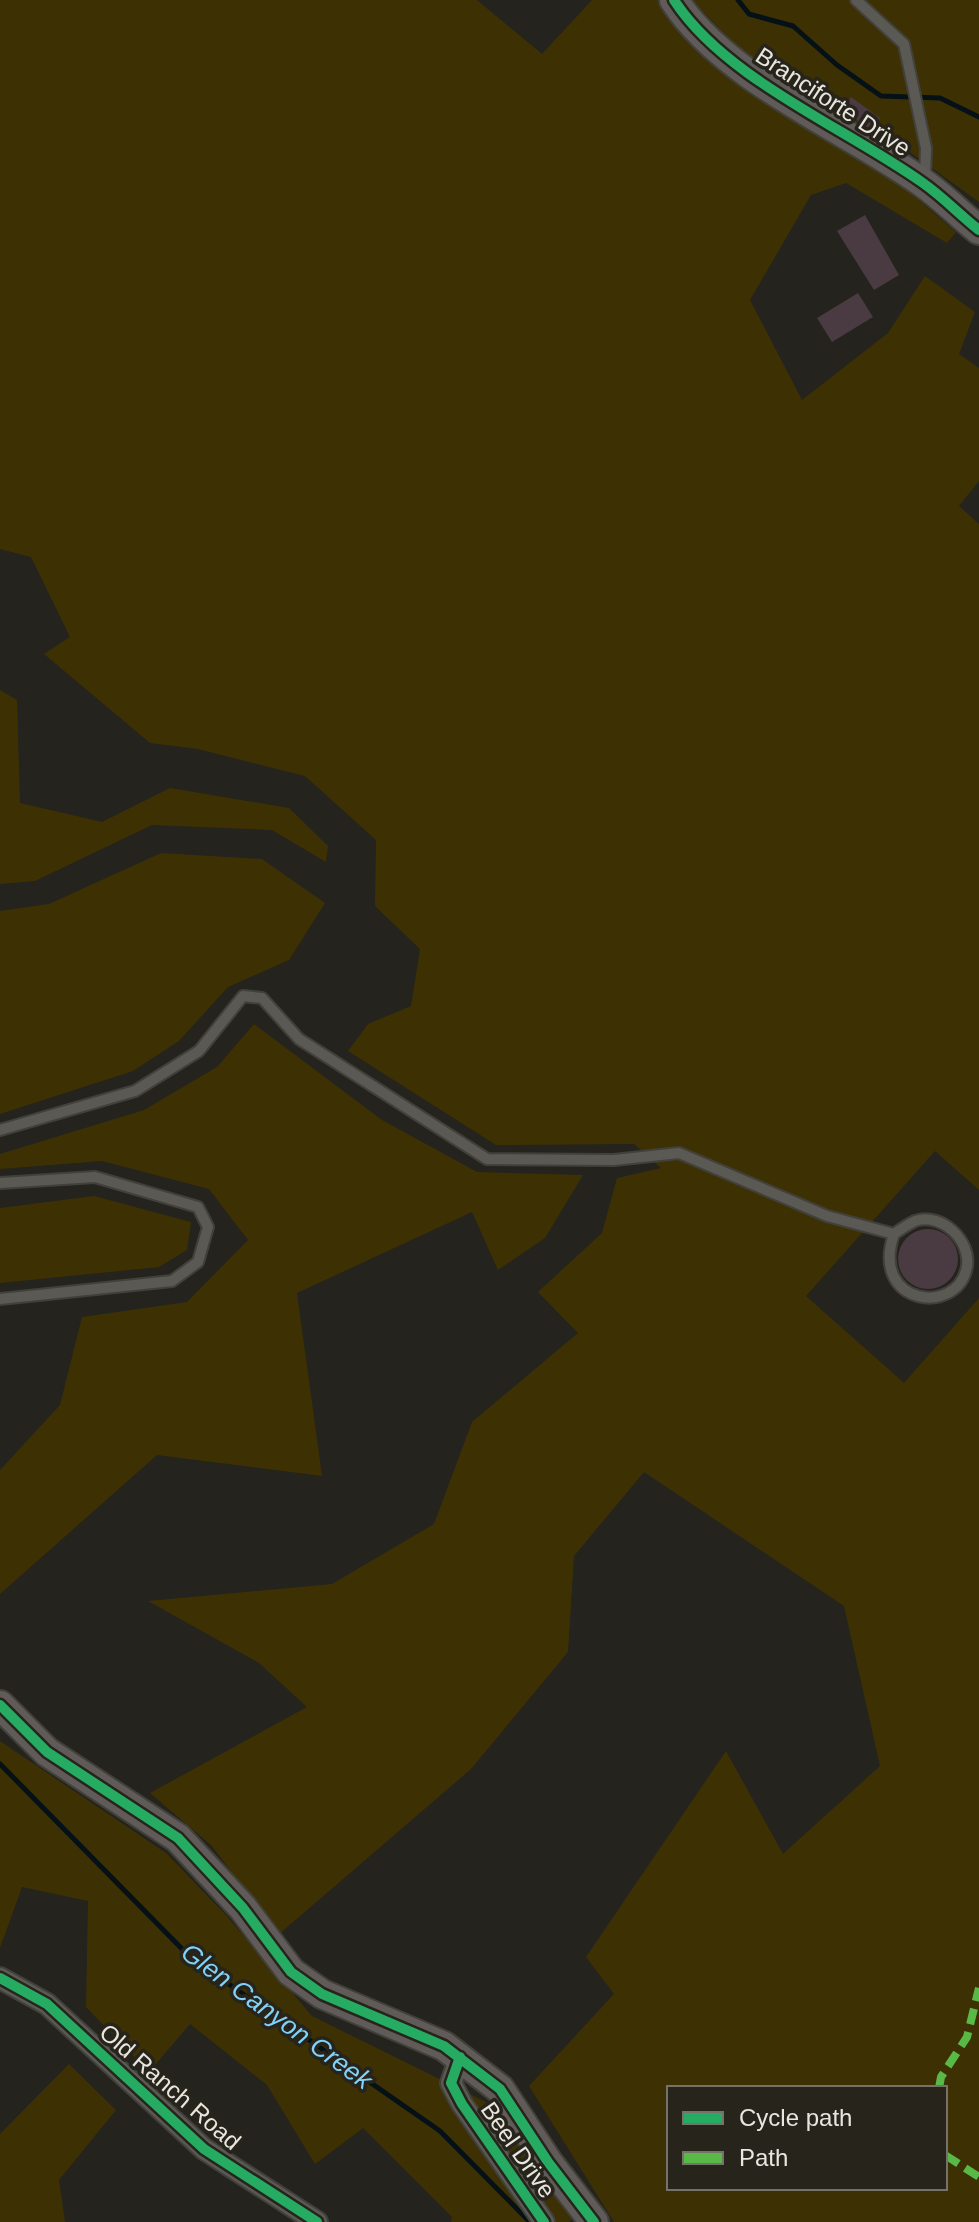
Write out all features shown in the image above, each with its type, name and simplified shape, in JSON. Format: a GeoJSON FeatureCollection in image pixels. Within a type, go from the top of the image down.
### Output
{"type":"FeatureCollection","features":[{"type":"Feature","properties":{"kind":"street","name":"Branciforte Drive"},"geometry":{"type":"LineString","coordinates":[[674,0],[707,41],[742,68],[924,184],[979,230]]}},
{"type":"Feature","properties":{"kind":"street"},"geometry":{"type":"LineString","coordinates":[[0,1705],[47,1752],[178,1838],[243,1908],[291,1972],[322,1994],[444,2046],[500,2089],[548,2162],[594,2222]]}},
{"type":"Feature","properties":{"kind":"street","name":"Old Ranch Road"},"geometry":{"type":"LineString","coordinates":[[0,1978],[47,2004],[204,2149],[317,2222]]}},
{"type":"Feature","properties":{"kind":"street","name":"Beel Drive"},"geometry":{"type":"LineString","coordinates":[[460,2057],[451,2083],[456,2094],[544,2222]]}},
{"type":"Feature","properties":{"kind":"lane"},"geometry":{"type":"LineString","coordinates":[[856,0],[904,44],[926,148],[924,184]]}},
{"type":"Feature","properties":{"kind":"lane"},"geometry":{"type":"LineString","coordinates":[[0,1130],[135,1091],[199,1051],[243,996],[262,998],[299,1039],[487,1159],[614,1160],[679,1153],[827,1216],[894,1234],[917,1221],[938,1221],[958,1235],[969,1253],[967,1270],[951,1292],[929,1298],[905,1291],[889,1274],[888,1252],[894,1234]]}},
{"type":"Feature","properties":{"kind":"lane"},"geometry":{"type":"LineString","coordinates":[[0,1183],[95,1177],[198,1207],[208,1227],[198,1262],[172,1281],[0,1299]]}},
{"type":"Feature","properties":{"kind":"shaded area"},"geometry":{"type":"Polygon","coordinates":[[[0,0],[477,0],[542,54],[592,0],[658,0],[680,29],[730,74],[871,162],[956,232],[947,243],[846,183],[811,195],[750,300],[802,400],[888,333],[925,276],[975,312],[959,354],[979,368],[979,481],[959,506],[979,524],[979,1190],[935,1151],[806,1296],[904,1383],[979,1298],[979,2222],[614,2222],[529,2086],[614,1994],[586,1957],[726,1751],[783,1854],[880,1766],[844,1606],[644,1472],[574,1556],[568,1652],[471,1769],[278,1935],[212,1846],[150,1793],[307,1707],[259,1663],[148,1601],[332,1584],[434,1524],[472,1422],[578,1333],[538,1292],[602,1233],[617,1178],[661,1168],[634,1144],[496,1145],[348,1051],[368,1024],[411,1006],[420,949],[375,906],[376,840],[305,776],[198,749],[150,743],[44,654],[70,637],[31,557],[0,549],[0,0]]]}},
{"type":"Feature","properties":{"kind":"shaded area"},"geometry":{"type":"Polygon","coordinates":[[[692,0],[979,0],[979,202],[893,140],[884,146],[734,44],[692,0]]]}},
{"type":"Feature","properties":{"kind":"shaded area"},"geometry":{"type":"Polygon","coordinates":[[[0,690],[17,700],[20,803],[102,822],[170,788],[289,808],[328,846],[326,862],[272,830],[152,825],[35,881],[0,884],[0,690]]]}},
{"type":"Feature","properties":{"kind":"shaded area"},"geometry":{"type":"Polygon","coordinates":[[[161,853],[262,859],[325,903],[289,960],[228,987],[179,1041],[133,1071],[0,1114],[0,911],[49,904],[161,853]]]}},
{"type":"Feature","properties":{"kind":"shaded area"},"geometry":{"type":"Polygon","coordinates":[[[254,1024],[382,1120],[477,1172],[583,1175],[545,1238],[498,1270],[472,1212],[297,1293],[322,1476],[157,1455],[0,1594],[0,1470],[60,1405],[82,1317],[187,1302],[248,1240],[209,1189],[102,1161],[0,1169],[0,1154],[144,1110],[217,1067],[254,1024]]]}},
{"type":"Feature","properties":{"kind":"shaded area"},"geometry":{"type":"Polygon","coordinates":[[[94,1196],[191,1222],[187,1250],[159,1267],[0,1283],[0,1208],[94,1196]]]}},
{"type":"Feature","properties":{"kind":"shaded area"},"geometry":{"type":"Polygon","coordinates":[[[0,1741],[166,1853],[225,1914],[312,2016],[486,2102],[573,2218],[569,2222],[451,2222],[452,2217],[363,2128],[315,2164],[267,2085],[190,2024],[149,2072],[86,2007],[88,1901],[22,1887],[0,1948],[0,1741]]]}},
{"type":"Feature","properties":{"kind":"shaded area"},"geometry":{"type":"Polygon","coordinates":[[[69,2064],[116,2110],[59,2180],[65,2222],[0,2222],[0,2134],[69,2064]]]}},
{"type":"Feature","properties":{"kind":"building"},"geometry":{"type":"Polygon","coordinates":[[[851,97],[880,118],[871,130],[842,109],[851,97]]]}},
{"type":"Feature","properties":{"kind":"building"},"geometry":{"type":"Polygon","coordinates":[[[865,215],[899,275],[874,290],[837,231],[865,215]]]}},
{"type":"Feature","properties":{"kind":"building"},"geometry":{"type":"Polygon","coordinates":[[[858,293],[873,317],[832,342],[817,318],[858,293]]]}},
{"type":"Feature","properties":{"kind":"building"},"geometry":{"type":"Polygon","coordinates":[[[928,1229],[950,1237],[958,1259],[950,1281],[928,1289],[906,1281],[898,1259],[906,1237],[928,1229]]]}},
{"type":"Feature","properties":{"kind":"waterway"},"geometry":{"type":"LineString","coordinates":[[738,0],[749,14],[793,26],[837,65],[881,96],[940,98],[979,117]]}},
{"type":"Feature","properties":{"kind":"waterway","name":"Glen Canyon Creek"},"geometry":{"type":"LineString","coordinates":[[0,1764],[190,1957],[440,2131],[530,2222]]}},
{"type":"Feature","properties":{"kind":"marked path"},"geometry":{"type":"LineString","coordinates":[[939,2086],[941,2077],[967,2037],[979,1988]]}},
{"type":"Feature","properties":{"kind":"marked path"},"geometry":{"type":"LineString","coordinates":[[947,2156],[979,2177]]}},
{"type":"Feature","properties":{"kind":"cycle path"},"geometry":{"type":"LineString","coordinates":[[674,0],[696,28],[755,78],[923,183],[979,230]]}},
{"type":"Feature","properties":{"kind":"cycle path"},"geometry":{"type":"LineString","coordinates":[[0,1705],[47,1752],[178,1838],[243,1908],[291,1972],[322,1994],[444,2046],[500,2089],[548,2162],[594,2222]]}},
{"type":"Feature","properties":{"kind":"cycle path"},"geometry":{"type":"LineString","coordinates":[[0,1978],[47,2004],[204,2149],[317,2222]]}},
{"type":"Feature","properties":{"kind":"cycle path"},"geometry":{"type":"LineString","coordinates":[[460,2057],[451,2083],[462,2104],[544,2222]]}}]}
